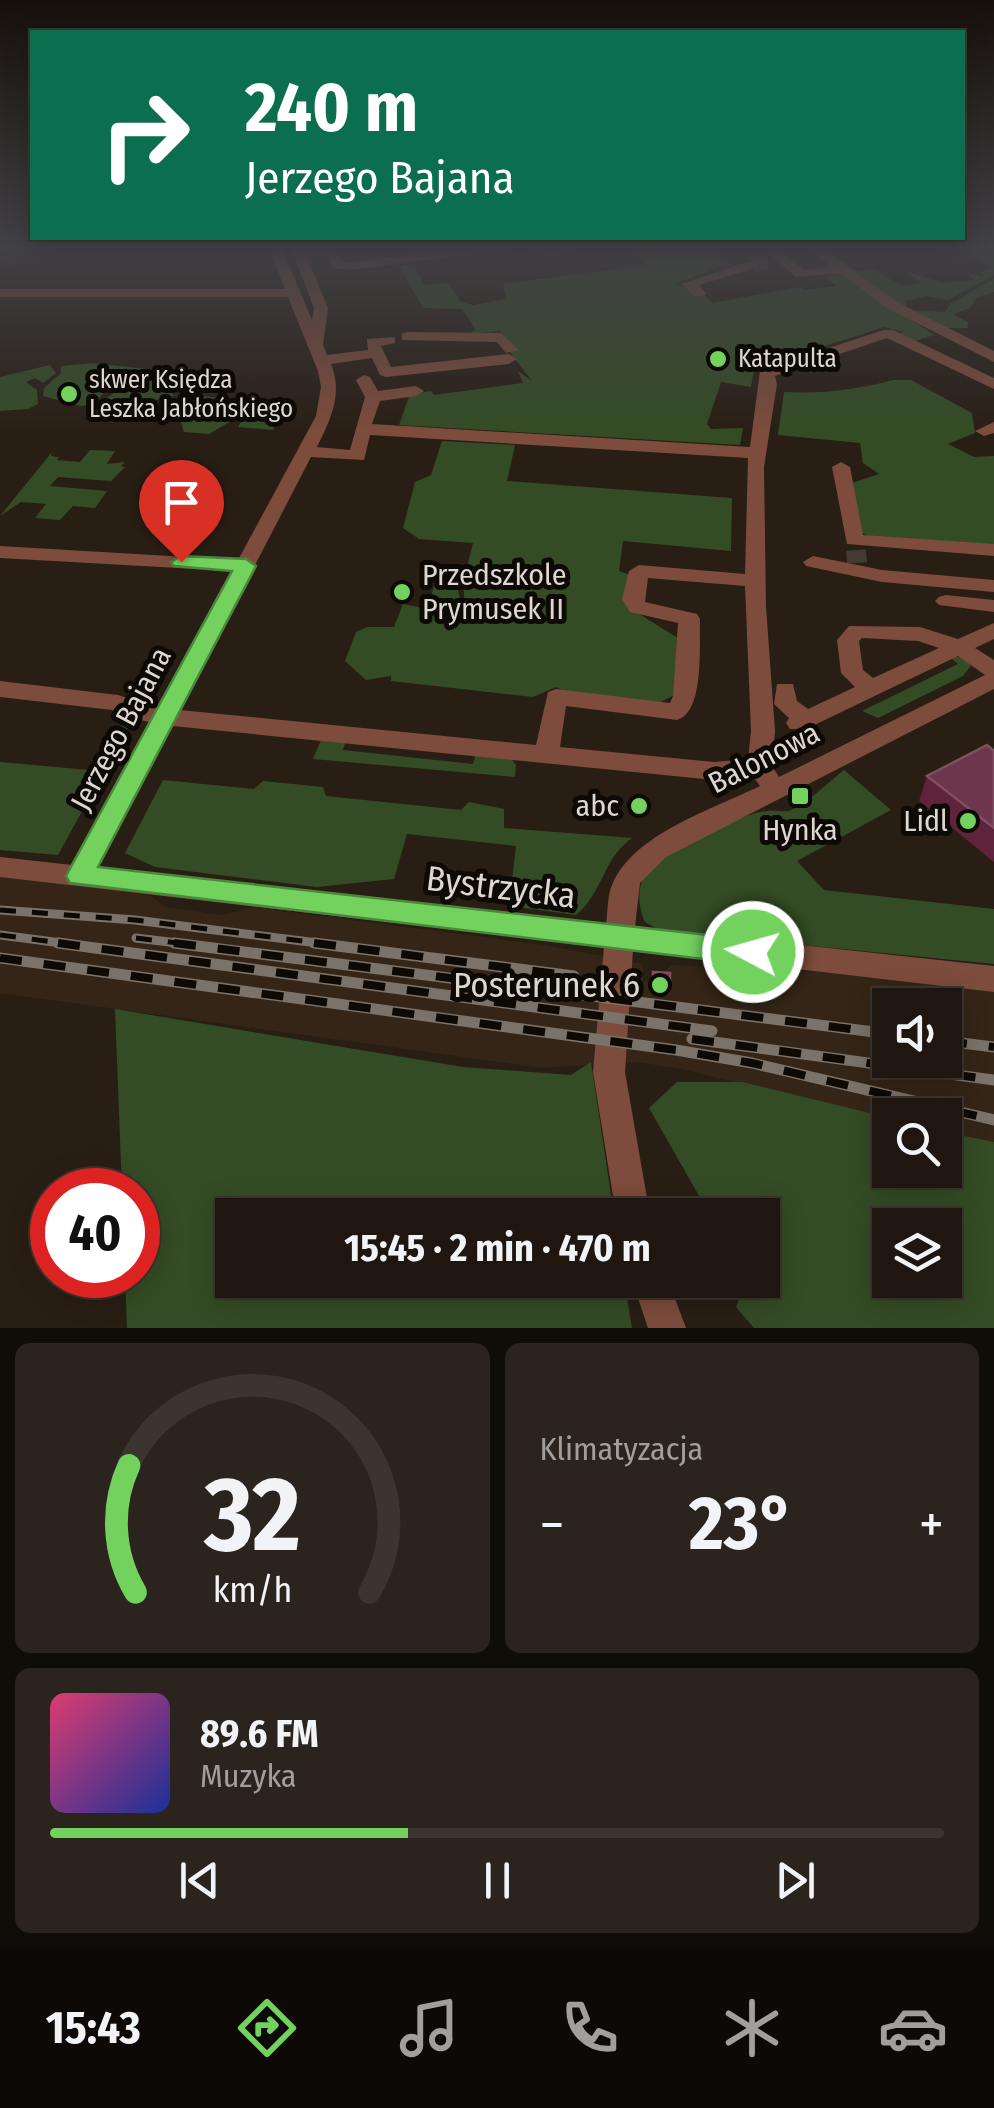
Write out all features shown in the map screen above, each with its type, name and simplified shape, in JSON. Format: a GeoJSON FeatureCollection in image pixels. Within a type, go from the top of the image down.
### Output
{"type":"FeatureCollection","features":[{"type":"Feature","properties":{"kind":"street","name":"Jerzego Bajana"},"geometry":{"type":"LineString","coordinates":[[300,310],[320,352]]}},
{"type":"Feature","properties":{"kind":"street","name":"Jerzego Bajana"},"geometry":{"type":"LineString","coordinates":[[80,876],[307,451],[328,401],[320,352],[321,310]]}},
{"type":"Feature","properties":{"kind":"street"},"geometry":{"type":"LineString","coordinates":[[899,310],[994,356]]}},
{"type":"Feature","properties":{"kind":"street"},"geometry":{"type":"LineString","coordinates":[[0,689],[118,703],[131,712],[165,717],[768,778],[756,581],[756,460],[780,375],[950,336]]}},
{"type":"Feature","properties":{"kind":"street"},"geometry":{"type":"LineString","coordinates":[[390,340],[372,342],[386,372],[510,355],[501,338],[408,338]]}},
{"type":"Feature","properties":{"kind":"street"},"geometry":{"type":"LineString","coordinates":[[913,344],[994,384]]}},
{"type":"Feature","properties":{"kind":"street"},"geometry":{"type":"LineString","coordinates":[[320,352],[354,356],[378,353]]}},
{"type":"Feature","properties":{"kind":"street"},"geometry":{"type":"LineString","coordinates":[[307,451],[358,456],[373,398],[354,356]]}},
{"type":"Feature","properties":{"kind":"street"},"geometry":{"type":"LineString","coordinates":[[373,398],[407,392],[389,377]]}},
{"type":"Feature","properties":{"kind":"street"},"geometry":{"type":"LineString","coordinates":[[362,429],[525,436],[522,451],[637,452],[756,460]]}},
{"type":"Feature","properties":{"kind":"street"},"geometry":{"type":"LineString","coordinates":[[842,467],[856,556]]}},
{"type":"Feature","properties":{"kind":"street"},"geometry":{"type":"LineString","coordinates":[[813,562],[856,556],[994,550]]}},
{"type":"Feature","properties":{"kind":"street"},"geometry":{"type":"LineString","coordinates":[[0,552],[246,566]]}},
{"type":"Feature","properties":{"kind":"street"},"geometry":{"type":"LineString","coordinates":[[856,556],[994,586]]}},
{"type":"Feature","properties":{"kind":"street"},"geometry":{"type":"LineString","coordinates":[[548,754],[556,697],[676,712],[685,696],[689,618],[638,607],[633,599],[639,571],[756,581]]}},
{"type":"Feature","properties":{"kind":"street"},"geometry":{"type":"LineString","coordinates":[[946,600],[994,606]]}},
{"type":"Feature","properties":{"kind":"street"},"geometry":{"type":"LineString","coordinates":[[786,688],[786,704],[801,721],[994,630]]}},
{"type":"Feature","properties":{"kind":"street"},"geometry":{"type":"LineString","coordinates":[[871,688],[852,673],[848,640],[857,631],[920,634],[959,647],[994,671]]}},
{"type":"Feature","properties":{"kind":"street","name":"Balonowa"},"geometry":{"type":"LineString","coordinates":[[630,1198],[609,1072],[626,883],[644,858],[768,778],[994,680]]}},
{"type":"Feature","properties":{"kind":"street","name":"Bystrzycka"},"geometry":{"type":"LineString","coordinates":[[0,867],[618,940],[994,979]]}},
{"type":"Feature","properties":{"kind":"street"},"geometry":{"type":"LineString","coordinates":[[656,1298],[667,1328]]}},
{"type":"Feature","properties":{"kind":"shaded area"},"geometry":{"type":"Polygon","coordinates":[[[0,876],[150,895],[165,907],[223,915],[253,907],[545,945],[643,964],[643,982],[662,976],[671,965],[777,968],[994,988],[994,1150],[962,1142],[962,1098],[872,1098],[872,1118],[683,1069],[636,1062],[543,1068],[0,993],[0,876]]]}},
{"type":"Feature","properties":{"kind":"green space"},"geometry":{"type":"Polygon","coordinates":[[[463,310],[896,310],[934,335],[915,341],[899,334],[904,332],[884,327],[762,366],[765,371],[754,369],[751,387],[721,382],[707,424],[711,429],[743,428],[740,445],[399,425],[410,394],[431,391],[434,395],[523,383],[518,371],[532,381],[509,351],[512,349],[500,331],[467,334],[476,330],[463,310]]]}},
{"type":"Feature","properties":{"kind":"green space"},"geometry":{"type":"Polygon","coordinates":[[[908,310],[964,310],[953,314],[968,322],[967,328],[944,328],[908,310]]]}},
{"type":"Feature","properties":{"kind":"green space"},"geometry":{"type":"Polygon","coordinates":[[[93,363],[147,369],[142,377],[104,393],[93,404],[81,406],[43,396],[44,388],[61,373],[61,366],[93,363]]]}},
{"type":"Feature","properties":{"kind":"green space"},"geometry":{"type":"Polygon","coordinates":[[[50,365],[56,373],[43,383],[35,378],[26,382],[37,390],[38,404],[28,409],[0,411],[0,377],[50,365]]]}},
{"type":"Feature","properties":{"kind":"green space"},"geometry":{"type":"Polygon","coordinates":[[[162,379],[174,396],[125,409],[92,408],[127,384],[162,379]]]}},
{"type":"Feature","properties":{"kind":"green space"},"geometry":{"type":"Polygon","coordinates":[[[911,380],[972,413],[975,433],[948,444],[974,457],[994,456],[994,547],[874,539],[852,528],[846,485],[879,474],[863,463],[860,443],[778,435],[784,392],[838,390],[911,380]]]}},
{"type":"Feature","properties":{"kind":"green space"},"geometry":{"type":"Polygon","coordinates":[[[203,396],[241,401],[235,409],[238,417],[209,434],[184,432],[176,406],[182,399],[203,396]]]}},
{"type":"Feature","properties":{"kind":"green space"},"geometry":{"type":"Polygon","coordinates":[[[255,399],[289,402],[273,430],[238,427],[255,399]]]}},
{"type":"Feature","properties":{"kind":"green space"},"geometry":{"type":"Polygon","coordinates":[[[442,441],[515,445],[507,481],[732,498],[731,551],[623,541],[619,571],[633,576],[628,607],[681,640],[678,693],[659,703],[572,695],[556,687],[533,697],[391,681],[391,676],[366,680],[345,661],[356,632],[367,627],[394,627],[403,604],[434,610],[428,607],[434,586],[458,590],[465,607],[463,583],[473,543],[419,539],[403,528],[415,482],[431,475],[442,441]]]}},
{"type":"Feature","properties":{"kind":"green space"},"geometry":{"type":"Polygon","coordinates":[[[90,450],[115,451],[107,464],[125,462],[121,466],[125,467],[111,481],[58,477],[50,486],[107,491],[95,508],[73,506],[60,520],[35,518],[46,504],[21,502],[0,516],[52,452],[51,456],[59,457],[57,460],[80,462],[90,450]]]}},
{"type":"Feature","properties":{"kind":"green space"},"geometry":{"type":"Polygon","coordinates":[[[950,657],[962,657],[973,663],[963,676],[878,718],[862,711],[958,664],[950,657]]]}},
{"type":"Feature","properties":{"kind":"green space"},"geometry":{"type":"Polygon","coordinates":[[[130,724],[58,855],[0,850],[0,762],[90,770],[113,732],[130,724]]]}},
{"type":"Feature","properties":{"kind":"green space"},"geometry":{"type":"Polygon","coordinates":[[[321,740],[346,740],[343,750],[473,764],[476,753],[510,757],[516,765],[515,777],[313,759],[321,740]]]}},
{"type":"Feature","properties":{"kind":"green space"},"geometry":{"type":"Polygon","coordinates":[[[844,770],[891,810],[797,861],[824,890],[994,909],[994,964],[692,934],[657,929],[645,922],[639,899],[641,884],[648,870],[662,857],[741,818],[794,809],[844,770]]]}},
{"type":"Feature","properties":{"kind":"green space"},"geometry":{"type":"Polygon","coordinates":[[[163,780],[254,789],[263,781],[323,787],[326,796],[461,810],[469,802],[504,809],[504,828],[632,838],[615,855],[592,896],[576,915],[509,906],[516,846],[407,834],[394,879],[317,887],[155,867],[125,853],[163,780]]]}},
{"type":"Feature","properties":{"kind":"green space"},"geometry":{"type":"Polygon","coordinates":[[[115,1009],[463,1067],[571,1075],[591,1062],[611,1198],[215,1198],[215,1298],[627,1298],[632,1328],[127,1328],[126,1298],[160,1298],[160,1168],[121,1168],[115,1009]]]}},
{"type":"Feature","properties":{"kind":"green space"},"geometry":{"type":"Polygon","coordinates":[[[677,1082],[742,1082],[872,1114],[872,1188],[962,1188],[962,1135],[994,1142],[994,1328],[754,1328],[736,1307],[740,1298],[780,1298],[780,1198],[700,1198],[649,1108],[677,1082]]]}},
{"type":"Feature","properties":{"kind":"building"},"geometry":{"type":"Polygon","coordinates":[[[987,745],[994,751],[994,828],[927,776],[987,745]]]}},
{"type":"Feature","properties":{"kind":"building"},"geometry":{"type":"Polygon","coordinates":[[[653,972],[670,973],[670,987],[653,985],[653,972]]]}},
{"type":"Feature","properties":{"kind":"tunnel"},"geometry":{"type":"LineString","coordinates":[[856,550],[857,563]]}},
{"type":"Feature","properties":{"kind":"railway"},"geometry":{"type":"LineString","coordinates":[[0,910],[135,920],[334,945]]}},
{"type":"Feature","properties":{"kind":"railway"},"geometry":{"type":"LineString","coordinates":[[0,935],[77,945]]}},
{"type":"Feature","properties":{"kind":"railway"},"geometry":{"type":"LineString","coordinates":[[136,938],[194,945]]}},
{"type":"Feature","properties":{"kind":"railway"},"geometry":{"type":"LineString","coordinates":[[58,943],[712,1031]]}},
{"type":"Feature","properties":{"kind":"railway"},"geometry":{"type":"LineString","coordinates":[[174,943],[872,1032]]}},
{"type":"Feature","properties":{"kind":"railway"},"geometry":{"type":"LineString","coordinates":[[314,943],[574,976]]}},
{"type":"Feature","properties":{"kind":"railway"},"geometry":{"type":"LineString","coordinates":[[0,958],[676,1050],[752,1063],[994,1120]]}},
{"type":"Feature","properties":{"kind":"railway"},"geometry":{"type":"LineString","coordinates":[[692,1039],[994,1080]]}},
{"type":"Feature","properties":{"kind":"railway"},"geometry":{"type":"LineString","coordinates":[[962,1043],[994,1047]]}},
{"type":"Feature","properties":{"kind":"place","name":"Katapulta"},"geometry":{"type":"Point","coordinates":[718,359]}},
{"type":"Feature","properties":{"kind":"place","name":"skwer Księdza Leszka Jabłońskiego"},"geometry":{"type":"Point","coordinates":[69,394]}},
{"type":"Feature","properties":{"kind":"place","name":"Przedszkole Prymusek II"},"geometry":{"type":"Point","coordinates":[402,592]}},
{"type":"Feature","properties":{"kind":"place","name":"Hynka"},"geometry":{"type":"Point","coordinates":[800,796]}},
{"type":"Feature","properties":{"kind":"place","name":"abc"},"geometry":{"type":"Point","coordinates":[639,806]}},
{"type":"Feature","properties":{"kind":"place","name":"Lidl"},"geometry":{"type":"Point","coordinates":[968,821]}},
{"type":"Feature","properties":{"kind":"place","name":"Posterunek 6"},"geometry":{"type":"Point","coordinates":[660,985]}},
{"type":"Feature","properties":{"kind":"route"},"geometry":{"type":"LineString","coordinates":[[181,562],[246,566],[80,876],[618,940],[753,952]]}}]}
